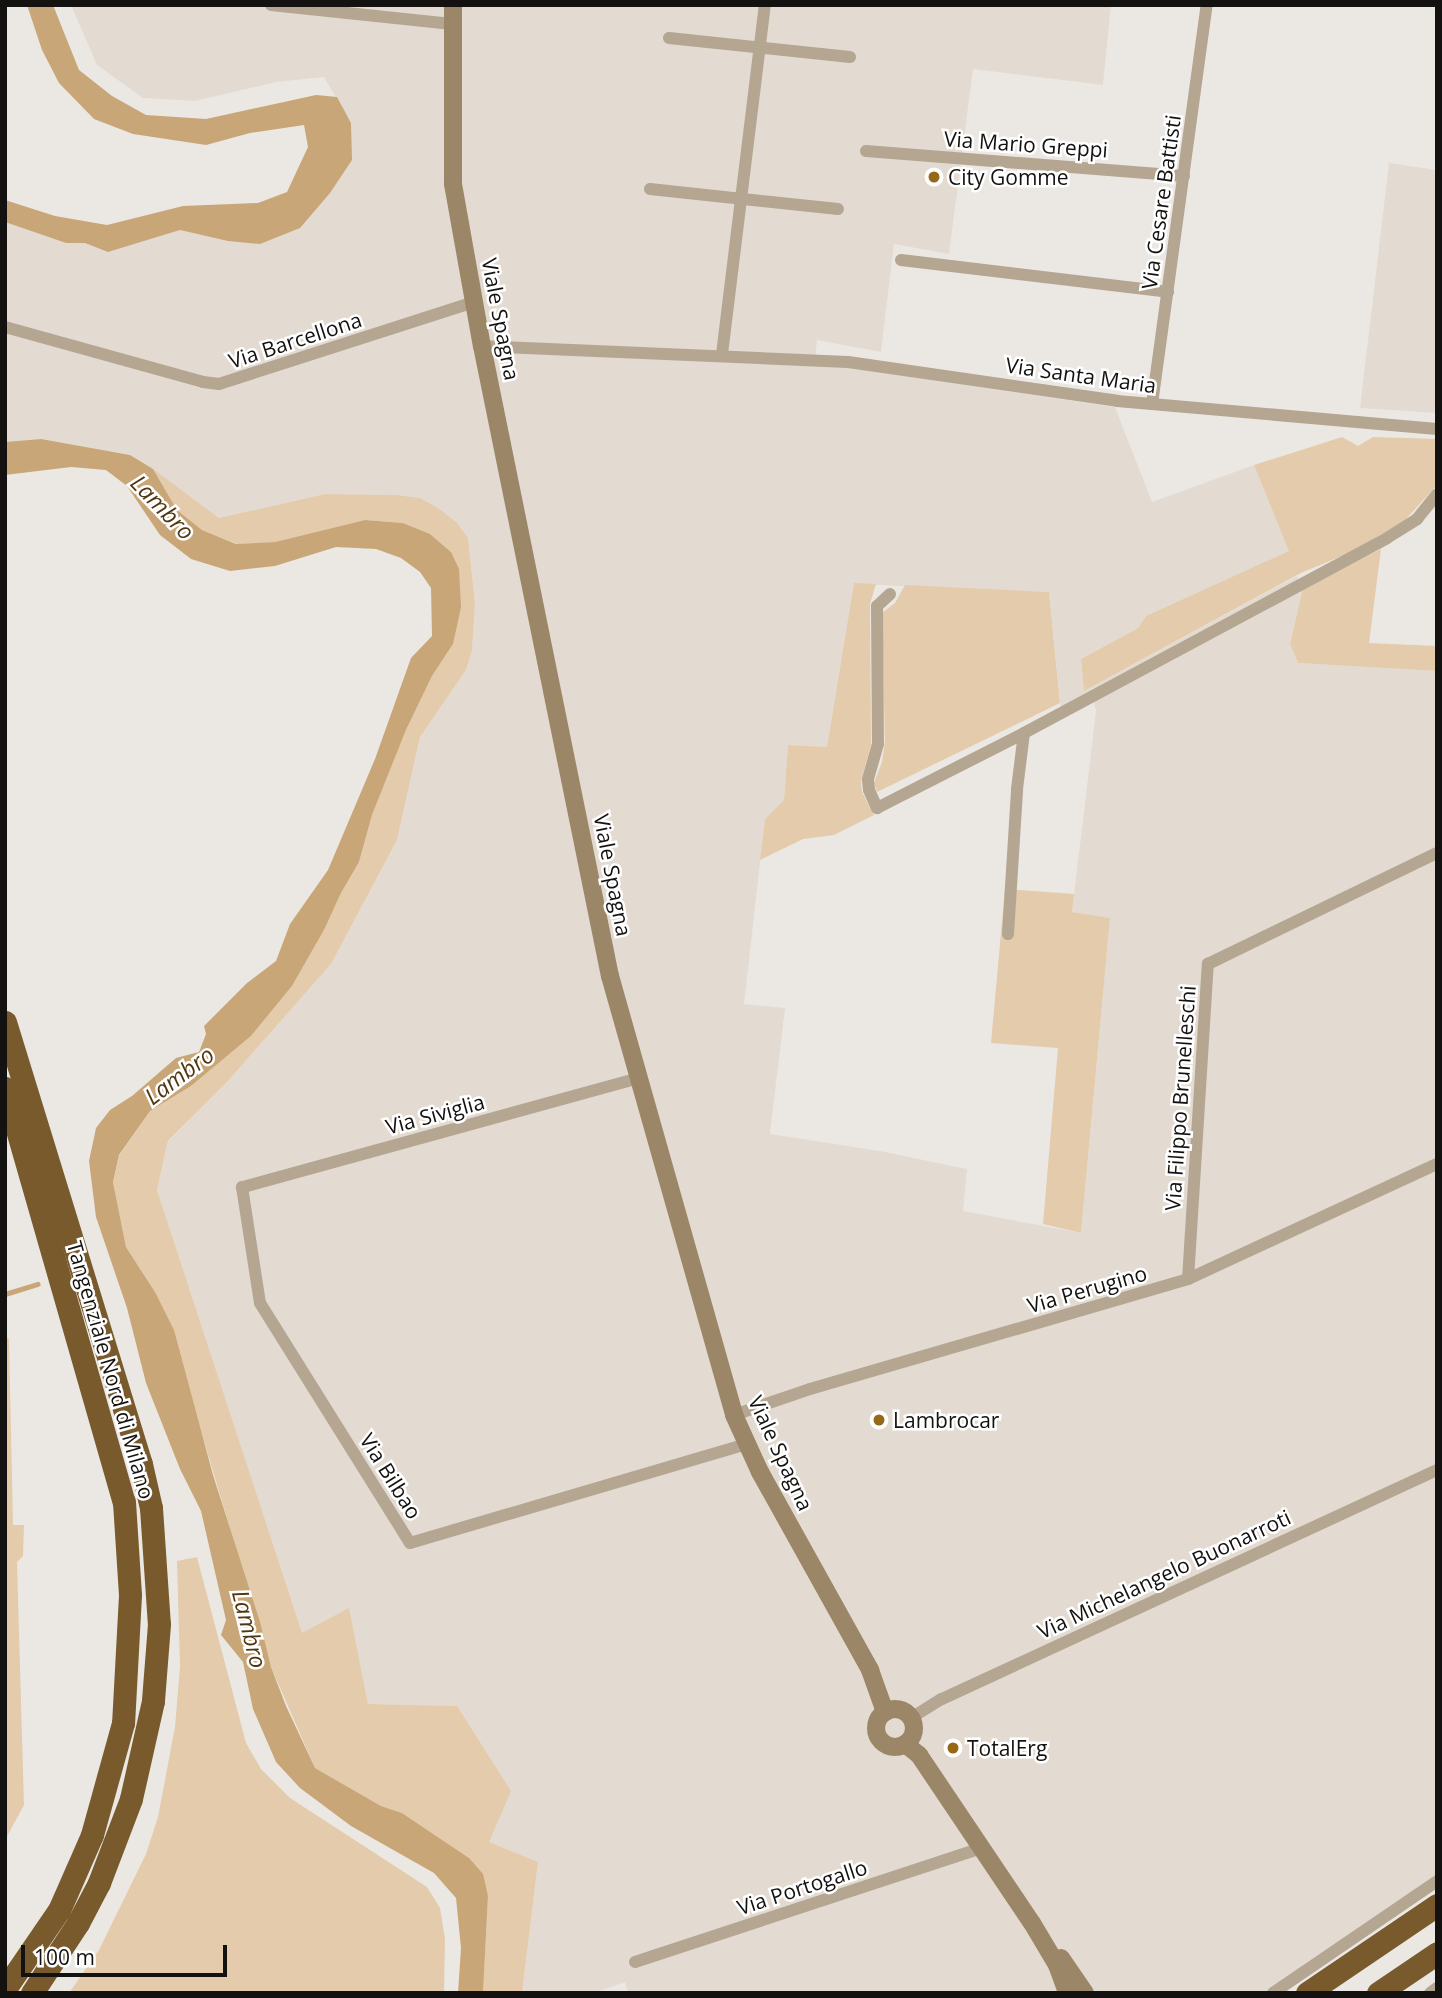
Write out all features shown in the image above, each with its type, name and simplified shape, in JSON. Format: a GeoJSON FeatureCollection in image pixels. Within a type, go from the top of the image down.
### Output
{"type":"FeatureCollection","features":[{"type":"Feature","properties":{"kind":"highway","name":"Tangenziale Nord di Milano"},"geometry":{"type":"LineString","coordinates":[[5,1023],[141,1464],[151,1508],[159,1612],[153,1702],[142,1762],[131,1799],[99,1884],[71,1934],[32,1993]]}},
{"type":"Feature","properties":{"kind":"highway","name":"Tangenziale Nord di Milano"},"geometry":{"type":"LineString","coordinates":[[5,1088],[124,1502],[130,1595],[123,1723],[92,1835],[59,1910],[5,1989]]}},
{"type":"Feature","properties":{"kind":"highway"},"geometry":{"type":"LineString","coordinates":[[1307,1993],[1437,1905]]}},
{"type":"Feature","properties":{"kind":"highway"},"geometry":{"type":"LineString","coordinates":[[5,1977],[59,1910]]}},
{"type":"Feature","properties":{"kind":"highway"},"geometry":{"type":"LineString","coordinates":[[1324,1993],[1437,1913]]}},
{"type":"Feature","properties":{"kind":"highway"},"geometry":{"type":"LineString","coordinates":[[1378,1993],[1437,1952]]}},
{"type":"Feature","properties":{"kind":"street"},"geometry":{"type":"LineString","coordinates":[[271,5],[452,24]]}},
{"type":"Feature","properties":{"kind":"street","name":"Viale Spagna"},"geometry":{"type":"LineString","coordinates":[[453,5],[453,184],[482,346],[610,976],[734,1415],[746,1444],[870,1670],[885,1712],[876,1726],[878,1738],[887,1746],[905,1744],[919,1755],[1032,1923],[1057,1965],[1067,1993]]}},
{"type":"Feature","properties":{"kind":"street"},"geometry":{"type":"LineString","coordinates":[[722,354],[765,5]]}},
{"type":"Feature","properties":{"kind":"street","name":"Via Cesare Battisti"},"geometry":{"type":"LineString","coordinates":[[1152,404],[1208,5]]}},
{"type":"Feature","properties":{"kind":"street"},"geometry":{"type":"LineString","coordinates":[[669,38],[850,57]]}},
{"type":"Feature","properties":{"kind":"street","name":"Via Mario Greppi"},"geometry":{"type":"LineString","coordinates":[[866,151],[1184,176]]}},
{"type":"Feature","properties":{"kind":"street"},"geometry":{"type":"LineString","coordinates":[[650,189],[838,209]]}},
{"type":"Feature","properties":{"kind":"street"},"geometry":{"type":"LineString","coordinates":[[901,260],[1168,292]]}},
{"type":"Feature","properties":{"kind":"street","name":"Via Barcellona"},"geometry":{"type":"LineString","coordinates":[[5,327],[219,384],[474,302]]}},
{"type":"Feature","properties":{"kind":"street","name":"Via Santa Maria"},"geometry":{"type":"LineString","coordinates":[[482,346],[722,354],[867,364],[1152,404],[1437,429]]}},
{"type":"Feature","properties":{"kind":"street"},"geometry":{"type":"LineString","coordinates":[[890,594],[877,606],[878,744],[868,780],[869,790],[877,808],[1024,733],[1387,538],[1417,519],[1437,494]]}},
{"type":"Feature","properties":{"kind":"street"},"geometry":{"type":"LineString","coordinates":[[1008,934],[1017,789],[1024,733]]}},
{"type":"Feature","properties":{"kind":"street","name":"Via Filippo Brunelleschi"},"geometry":{"type":"LineString","coordinates":[[1188,1279],[1208,964],[1437,853]]}},
{"type":"Feature","properties":{"kind":"street","name":"Via Siviglia"},"geometry":{"type":"LineString","coordinates":[[242,1187],[639,1078]]}},
{"type":"Feature","properties":{"kind":"street","name":"Via Perugino"},"geometry":{"type":"LineString","coordinates":[[734,1415],[810,1389],[1188,1279],[1437,1164]]}},
{"type":"Feature","properties":{"kind":"street","name":"Via Bilbao"},"geometry":{"type":"LineString","coordinates":[[242,1187],[260,1303],[410,1543],[746,1444]]}},
{"type":"Feature","properties":{"kind":"street","name":"Via Michelangelo Buonarroti"},"geometry":{"type":"LineString","coordinates":[[911,1718],[942,1699],[1437,1470]]}},
{"type":"Feature","properties":{"kind":"street"},"geometry":{"type":"LineString","coordinates":[[885,1712],[896,1709],[911,1718],[914,1730],[905,1744]]}},
{"type":"Feature","properties":{"kind":"street","name":"Via Portogallo"},"geometry":{"type":"LineString","coordinates":[[635,1962],[981,1848]]}},
{"type":"Feature","properties":{"kind":"street"},"geometry":{"type":"LineString","coordinates":[[1273,1993],[1437,1881]]}},
{"type":"Feature","properties":{"kind":"street","name":"Viale Spagna"},"geometry":{"type":"LineString","coordinates":[[1032,1923],[1078,1979],[1085,1993]]}},
{"type":"Feature","properties":{"kind":"street"},"geometry":{"type":"LineString","coordinates":[[1430,1993],[1437,1988]]}},
{"type":"Feature","properties":{"kind":"shaded area"},"geometry":{"type":"Polygon","coordinates":[[[71,5],[1111,5],[1103,85],[973,69],[949,254],[894,244],[881,352],[817,340],[815,363],[1115,407],[1152,502],[1254,465],[1290,551],[1146,616],[1138,628],[1081,659],[1084,691],[1297,576],[1303,588],[1290,644],[1298,663],[1437,671],[1437,1879],[1269,1993],[628,1993],[625,1982],[594,1993],[522,1993],[538,1862],[489,1842],[457,1706],[368,1704],[349,1609],[302,1634],[157,1190],[168,1142],[227,1082],[331,964],[397,840],[420,737],[466,670],[472,650],[475,603],[468,538],[420,498],[397,495],[325,494],[219,518],[130,455],[41,439],[5,442],[5,222],[66,243],[85,243],[108,252],[180,230],[260,244],[351,123],[324,77],[276,82],[195,101],[143,98],[97,65],[71,5]],[[854,584],[827,747],[788,745],[784,800],[765,819],[744,1004],[785,1008],[770,1134],[880,1151],[967,1169],[963,1211],[1081,1233],[1110,918],[1072,912],[1096,711],[1094,702],[1062,719],[1049,592],[854,584]]]}},
{"type":"Feature","properties":{"kind":"shaded area"},"geometry":{"type":"Polygon","coordinates":[[[1389,163],[1437,170],[1437,413],[1360,408],[1389,163]]]}},
{"type":"Feature","properties":{"kind":"shaded area"},"geometry":{"type":"Polygon","coordinates":[[[1342,437],[1358,446],[1373,437],[1437,439],[1437,485],[1405,520],[1356,550],[1301,573],[1084,691],[1081,659],[1138,628],[1146,616],[1289,551],[1254,465],[1342,437]]]}},
{"type":"Feature","properties":{"kind":"shaded area"},"geometry":{"type":"Polygon","coordinates":[[[153,469],[219,518],[325,494],[397,495],[420,498],[438,508],[457,523],[468,538],[475,603],[472,650],[466,670],[420,737],[397,840],[331,964],[227,1082],[168,1141],[157,1190],[302,1633],[349,1608],[368,1704],[457,1706],[511,1791],[489,1842],[538,1862],[522,1993],[483,1993],[488,1896],[469,1858],[402,1813],[381,1806],[315,1768],[271,1667],[194,1407],[155,1292],[126,1247],[113,1182],[119,1156],[150,1111],[191,1086],[251,1036],[292,986],[324,930],[359,862],[372,815],[406,730],[432,676],[453,644],[451,552],[430,534],[403,523],[365,520],[275,542],[237,544],[202,530],[177,510],[153,469]]]}},
{"type":"Feature","properties":{"kind":"shaded area"},"geometry":{"type":"Polygon","coordinates":[[[1381,549],[1369,643],[1437,646],[1437,671],[1298,663],[1290,644],[1303,588],[1381,549]]]}},
{"type":"Feature","properties":{"kind":"shaded area"},"geometry":{"type":"Polygon","coordinates":[[[854,583],[876,584],[870,604],[871,745],[861,781],[862,792],[874,815],[834,835],[803,839],[760,860],[765,819],[784,800],[788,745],[827,747],[854,583]]]}},
{"type":"Feature","properties":{"kind":"shaded area"},"geometry":{"type":"Polygon","coordinates":[[[905,585],[1049,592],[1060,703],[877,792],[874,783],[882,762],[885,742],[882,613],[895,603],[905,585]]]}},
{"type":"Feature","properties":{"kind":"shaded area"},"geometry":{"type":"Polygon","coordinates":[[[1005,889],[1074,894],[1072,912],[1110,918],[1081,1233],[1043,1224],[1058,1048],[991,1043],[1005,889]]]}},
{"type":"Feature","properties":{"kind":"shaded area"},"geometry":{"type":"Polygon","coordinates":[[[5,1336],[9,1339],[13,1525],[24,1525],[23,1556],[17,1562],[24,1805],[5,1840],[5,1336]]]}},
{"type":"Feature","properties":{"kind":"shaded area"},"geometry":{"type":"Polygon","coordinates":[[[197,1557],[246,1743],[261,1769],[290,1798],[427,1887],[440,1908],[445,1939],[444,1993],[69,1993],[99,1950],[146,1854],[158,1817],[175,1727],[180,1667],[177,1561],[197,1557]]]}},
{"type":"Feature","properties":{"kind":"water"},"geometry":{"type":"Polygon","coordinates":[[[27,5],[53,5],[79,70],[112,96],[146,115],[206,119],[316,95],[337,97],[351,123],[352,160],[330,193],[300,228],[260,244],[228,241],[180,230],[108,252],[85,243],[66,243],[5,222],[5,200],[55,216],[107,225],[183,206],[258,203],[287,192],[308,147],[304,125],[250,133],[206,145],[133,134],[94,119],[59,83],[42,50],[27,5]]]}},
{"type":"Feature","properties":{"kind":"water","name":"Lambro"},"geometry":{"type":"Polygon","coordinates":[[[41,439],[130,455],[153,469],[177,510],[202,530],[236,544],[275,542],[365,520],[403,523],[430,534],[451,552],[459,569],[461,607],[453,644],[432,676],[406,730],[372,815],[359,862],[324,930],[292,986],[251,1036],[191,1086],[150,1111],[119,1155],[113,1182],[126,1247],[155,1292],[174,1330],[213,1475],[260,1622],[271,1667],[286,1706],[315,1768],[381,1806],[402,1813],[469,1858],[483,1874],[488,1896],[483,1993],[458,1993],[461,1948],[456,1898],[434,1873],[351,1826],[300,1788],[276,1762],[253,1709],[243,1662],[221,1635],[226,1620],[201,1511],[180,1469],[146,1383],[127,1308],[96,1217],[89,1161],[96,1128],[110,1110],[132,1096],[176,1058],[199,1052],[206,1034],[204,1026],[247,983],[276,961],[290,924],[328,870],[375,759],[411,658],[432,636],[431,588],[420,572],[401,558],[376,549],[336,547],[275,566],[230,571],[191,559],[160,535],[127,486],[106,470],[71,467],[5,475],[5,442],[41,439]]]}},
{"type":"Feature","properties":{"kind":"waterway"},"geometry":{"type":"LineString","coordinates":[[5,1294],[37,1284]]}},
{"type":"Feature","properties":{"kind":"place","name":"City Gomme"},"geometry":{"type":"Point","coordinates":[934,177]}},
{"type":"Feature","properties":{"kind":"place","name":"Lambrocar"},"geometry":{"type":"Point","coordinates":[879,1420]}},
{"type":"Feature","properties":{"kind":"place","name":"TotalErg"},"geometry":{"type":"Point","coordinates":[953,1748]}}]}
